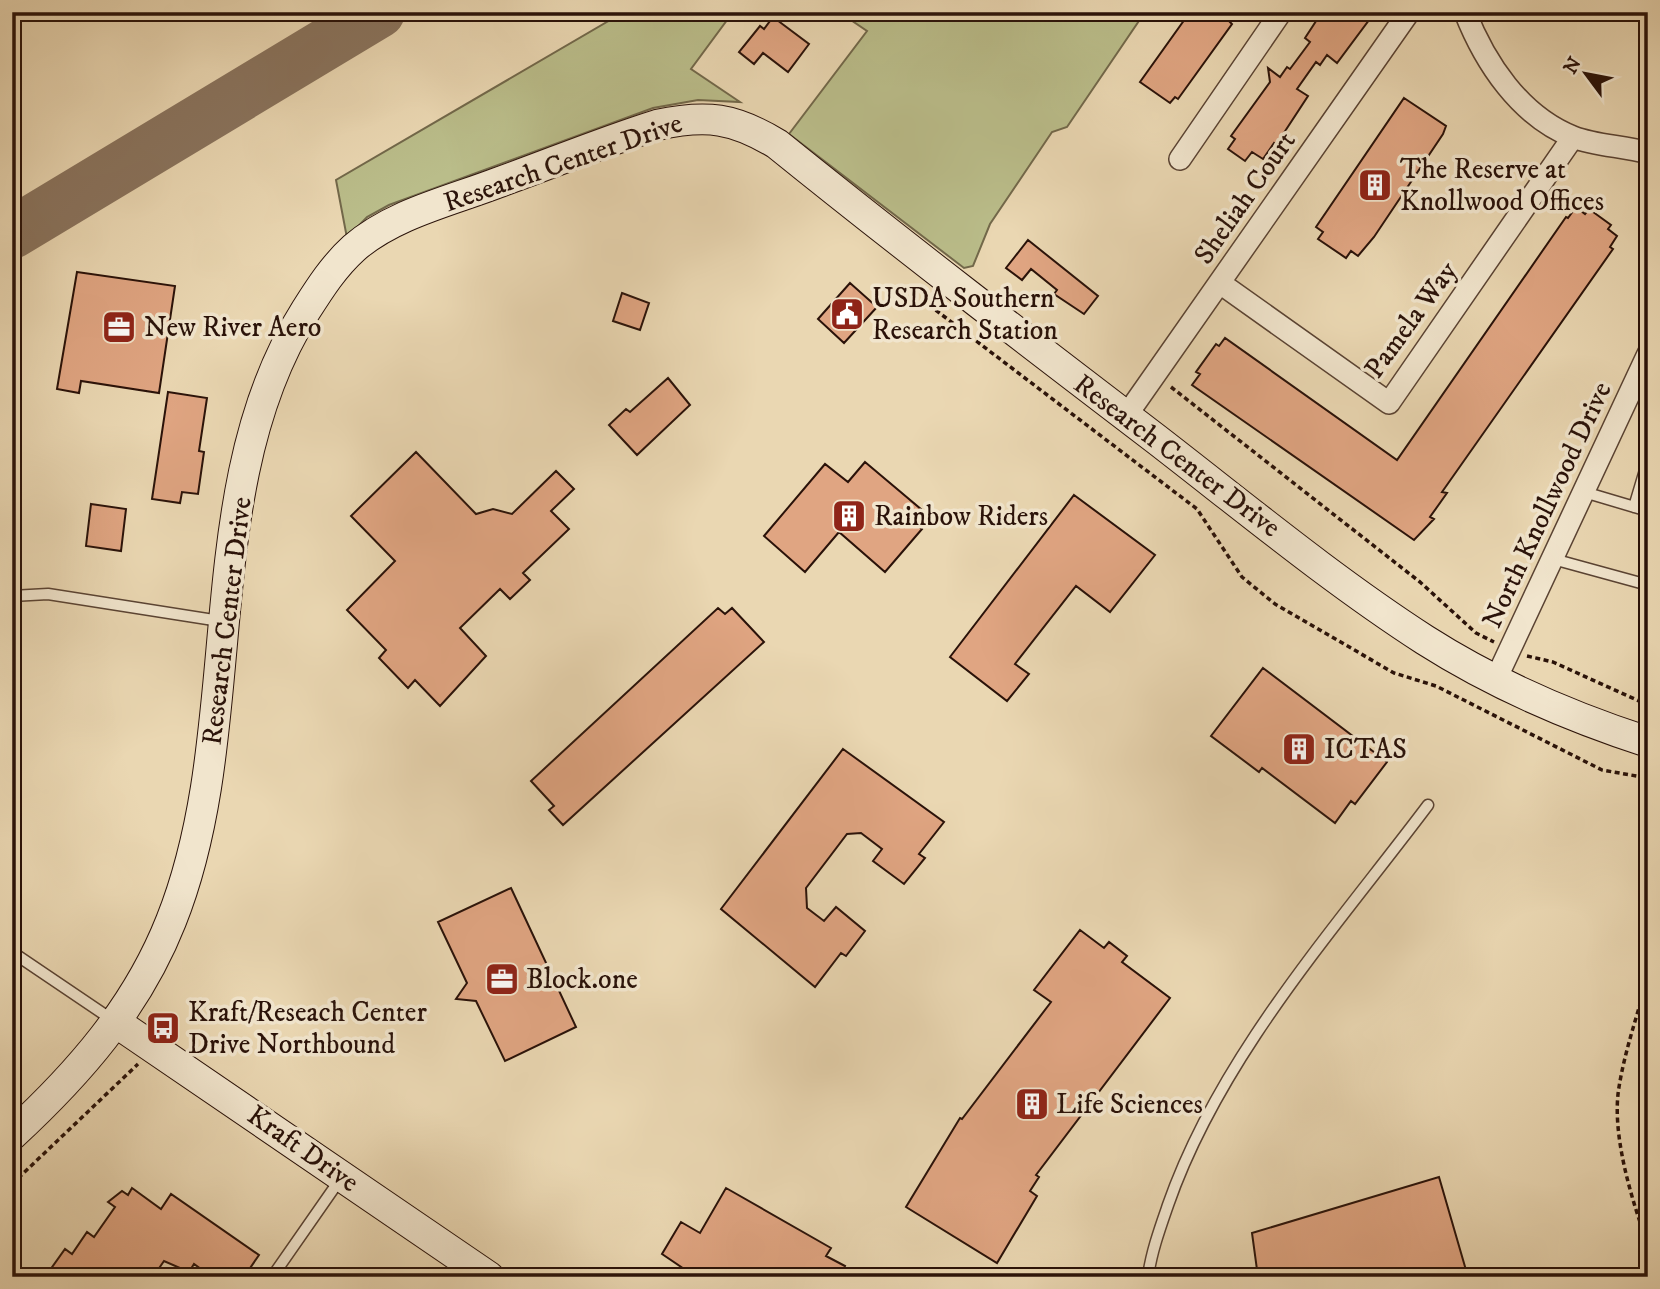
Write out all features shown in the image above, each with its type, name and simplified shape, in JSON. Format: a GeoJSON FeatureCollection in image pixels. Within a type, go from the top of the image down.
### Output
{"type":"FeatureCollection","features":[{"type":"Feature","properties":{"kind":"main road","name":"Research Center Drive"},"geometry":{"type":"LineString","coordinates":[[12,1135],[72,1077],[117,1023],[160,947],[188,872],[202,810],[214,732],[224,622],[244,483],[269,383],[298,323],[338,264],[363,241],[396,221],[657,125],[698,117],[713,118],[756,132],[777,144],[882,229],[1126,416],[1364,597],[1425,640],[1496,680],[1581,719],[1648,743]]}},
{"type":"Feature","properties":{"kind":"main road","name":"Kraft Drive"},"geometry":{"type":"LineString","coordinates":[[117,1023],[489,1277]]}},
{"type":"Feature","properties":{"kind":"street"},"geometry":{"type":"LineString","coordinates":[[1180,159],[1281,12]]}},
{"type":"Feature","properties":{"kind":"street","name":"Sheliah Court"},"geometry":{"type":"LineString","coordinates":[[1126,416],[1409,12]]}},
{"type":"Feature","properties":{"kind":"street"},"geometry":{"type":"LineString","coordinates":[[1465,12],[1489,62],[1508,89],[1531,111],[1573,137],[1648,153]]}},
{"type":"Feature","properties":{"kind":"street","name":"Pamela Way"},"geometry":{"type":"LineString","coordinates":[[1220,283],[1389,403],[1573,137]]}},
{"type":"Feature","properties":{"kind":"street","name":"North Knollwood Drive"},"geometry":{"type":"LineString","coordinates":[[1496,680],[1648,354]]}},
{"type":"Feature","properties":{"kind":"lane"},"geometry":{"type":"LineString","coordinates":[[1634,507],[1648,460]]}},
{"type":"Feature","properties":{"kind":"lane"},"geometry":{"type":"LineString","coordinates":[[1584,492],[1648,511]]}},
{"type":"Feature","properties":{"kind":"lane"},"geometry":{"type":"LineString","coordinates":[[1553,559],[1648,585]]}},
{"type":"Feature","properties":{"kind":"lane"},"geometry":{"type":"LineString","coordinates":[[12,596],[48,594],[224,622]]}},
{"type":"Feature","properties":{"kind":"lane"},"geometry":{"type":"LineString","coordinates":[[1148,1277],[1180,1171],[1214,1098],[1262,1026],[1428,805]]}},
{"type":"Feature","properties":{"kind":"lane"},"geometry":{"type":"LineString","coordinates":[[12,952],[117,1023]]}},
{"type":"Feature","properties":{"kind":"lane"},"geometry":{"type":"LineString","coordinates":[[272,1277],[342,1177]]}},
{"type":"Feature","properties":{"kind":"path"},"geometry":{"type":"LineString","coordinates":[[929,305],[1197,509],[1242,576],[1275,604],[1394,673],[1436,686],[1602,770],[1648,778]]}},
{"type":"Feature","properties":{"kind":"path"},"geometry":{"type":"LineString","coordinates":[[1164,382],[1420,582],[1476,633],[1490,641]]}},
{"type":"Feature","properties":{"kind":"path"},"geometry":{"type":"LineString","coordinates":[[1528,656],[1553,662],[1648,705]]}},
{"type":"Feature","properties":{"kind":"path"},"geometry":{"type":"LineString","coordinates":[[1648,977],[1618,1089],[1622,1154],[1633,1205],[1648,1245]]}},
{"type":"Feature","properties":{"kind":"path"},"geometry":{"type":"LineString","coordinates":[[12,1184],[136,1067]]}},
{"type":"Feature","properties":{"kind":"green space"},"geometry":{"type":"Polygon","coordinates":[[[624,12],[733,12],[691,69],[740,102],[698,100],[653,108],[389,205],[367,217],[347,238],[336,180],[624,12]]]}},
{"type":"Feature","properties":{"kind":"green space"},"geometry":{"type":"Polygon","coordinates":[[[839,12],[1145,12],[1067,127],[1052,132],[990,224],[973,266],[964,268],[789,134],[867,31],[839,12]]]}},
{"type":"Feature","properties":{"kind":"building"},"geometry":{"type":"Polygon","coordinates":[[[1190,12],[1235,12],[1229,21],[1232,24],[1178,99],[1175,97],[1170,103],[1140,82],[1190,12]]]}},
{"type":"Feature","properties":{"kind":"building"},"geometry":{"type":"Polygon","coordinates":[[[1322,12],[1375,12],[1337,63],[1327,55],[1320,65],[1316,62],[1297,89],[1308,96],[1276,145],[1274,143],[1263,159],[1252,152],[1245,161],[1228,149],[1235,139],[1231,136],[1270,82],[1268,68],[1280,77],[1287,67],[1290,69],[1310,42],[1305,38],[1322,12]]]}},
{"type":"Feature","properties":{"kind":"building"},"geometry":{"type":"Polygon","coordinates":[[[773,17],[809,44],[788,72],[763,53],[754,64],[739,52],[760,26],[764,29],[773,17]]]}},
{"type":"Feature","properties":{"kind":"building","name":"The Reserve at Knollwood Offices"},"geometry":{"type":"Polygon","coordinates":[[[1404,98],[1446,126],[1374,237],[1358,256],[1351,251],[1346,258],[1318,239],[1323,232],[1316,227],[1404,98]]]}},
{"type":"Feature","properties":{"kind":"building"},"geometry":{"type":"Polygon","coordinates":[[[1576,207],[1585,214],[1589,209],[1611,225],[1608,229],[1617,236],[1610,247],[1613,249],[1442,492],[1447,493],[1430,517],[1434,519],[1414,540],[1192,385],[1200,374],[1196,372],[1216,344],[1219,346],[1225,338],[1397,460],[1566,217],[1568,218],[1576,207]]]}},
{"type":"Feature","properties":{"kind":"building"},"geometry":{"type":"Polygon","coordinates":[[[1028,240],[1098,296],[1084,314],[1054,294],[1057,290],[1031,269],[1022,280],[1006,268],[1028,240]]]}},
{"type":"Feature","properties":{"kind":"building","name":"New River Aero"},"geometry":{"type":"Polygon","coordinates":[[[77,272],[175,286],[159,393],[81,381],[79,393],[57,389],[77,272]]]}},
{"type":"Feature","properties":{"kind":"building"},"geometry":{"type":"Polygon","coordinates":[[[850,283],[877,307],[844,343],[818,319],[850,283]]]}},
{"type":"Feature","properties":{"kind":"building"},"geometry":{"type":"Polygon","coordinates":[[[622,293],[649,303],[640,330],[613,321],[622,293]]]}},
{"type":"Feature","properties":{"kind":"building"},"geometry":{"type":"Polygon","coordinates":[[[668,378],[690,405],[637,455],[609,425],[626,409],[630,412],[668,378]]]}},
{"type":"Feature","properties":{"kind":"building"},"geometry":{"type":"Polygon","coordinates":[[[168,392],[207,398],[199,451],[204,452],[198,494],[182,492],[180,503],[152,499],[168,392]]]}},
{"type":"Feature","properties":{"kind":"building"},"geometry":{"type":"Polygon","coordinates":[[[416,452],[476,514],[493,509],[512,514],[556,471],[574,489],[551,511],[569,529],[523,573],[530,580],[510,599],[500,589],[460,628],[486,656],[440,706],[415,680],[408,688],[379,658],[386,650],[347,610],[395,561],[351,516],[416,452]]]}},
{"type":"Feature","properties":{"kind":"building","name":"Rainbow Riders"},"geometry":{"type":"Polygon","coordinates":[[[865,462],[922,510],[914,522],[922,529],[885,572],[839,532],[805,572],[764,536],[825,464],[848,482],[865,462]]]}},
{"type":"Feature","properties":{"kind":"building"},"geometry":{"type":"Polygon","coordinates":[[[1074,495],[1155,555],[1110,612],[1076,586],[1015,664],[1029,674],[1007,701],[950,657],[1074,495]]]}},
{"type":"Feature","properties":{"kind":"building"},"geometry":{"type":"Polygon","coordinates":[[[91,504],[126,509],[121,551],[86,546],[91,504]]]}},
{"type":"Feature","properties":{"kind":"building"},"geometry":{"type":"Polygon","coordinates":[[[718,608],[725,614],[732,608],[764,642],[563,825],[549,810],[554,806],[531,781],[718,608]]]}},
{"type":"Feature","properties":{"kind":"building","name":"ICTAS"},"geometry":{"type":"Polygon","coordinates":[[[1263,668],[1387,762],[1355,804],[1351,801],[1335,823],[1262,768],[1259,772],[1211,736],[1263,668]]]}},
{"type":"Feature","properties":{"kind":"building"},"geometry":{"type":"Polygon","coordinates":[[[843,749],[944,822],[919,854],[925,858],[904,884],[873,861],[882,849],[861,833],[847,834],[806,888],[807,908],[824,921],[836,907],[865,931],[846,956],[841,953],[815,987],[721,909],[843,749]]]}},
{"type":"Feature","properties":{"kind":"building"},"geometry":{"type":"Polygon","coordinates":[[[511,888],[576,1027],[505,1061],[476,1001],[456,999],[467,983],[438,922],[511,888]]]}},
{"type":"Feature","properties":{"kind":"building","name":"Life Sciences"},"geometry":{"type":"Polygon","coordinates":[[[1080,930],[1104,948],[1109,942],[1127,956],[1122,962],[1170,998],[1036,1175],[1039,1177],[1030,1191],[1037,1196],[997,1263],[906,1207],[960,1118],[962,1119],[1051,1002],[1034,990],[1080,930]]]}},
{"type":"Feature","properties":{"kind":"building"},"geometry":{"type":"Polygon","coordinates":[[[1439,1177],[1468,1277],[1258,1277],[1252,1233],[1439,1177]]]}},
{"type":"Feature","properties":{"kind":"building"},"geometry":{"type":"Polygon","coordinates":[[[132,1188],[161,1209],[171,1194],[259,1255],[244,1277],[212,1277],[194,1264],[189,1272],[164,1261],[153,1277],[45,1277],[65,1249],[72,1254],[87,1232],[94,1237],[115,1207],[108,1202],[122,1191],[128,1195],[132,1188]]]}},
{"type":"Feature","properties":{"kind":"building"},"geometry":{"type":"Polygon","coordinates":[[[726,1188],[831,1248],[826,1256],[845,1266],[839,1277],[696,1277],[662,1254],[681,1222],[700,1233],[726,1188]]]}},
{"type":"Feature","properties":{"kind":"taxiway"},"geometry":{"type":"LineString","coordinates":[[12,233],[379,12]]}},
{"type":"Feature","properties":{"kind":"place","name":"The Reserve at Knollwood Offices"},"geometry":{"type":"Point","coordinates":[1375,185]}},
{"type":"Feature","properties":{"kind":"place","name":"USDA Southern Research Station"},"geometry":{"type":"Point","coordinates":[847,314]}},
{"type":"Feature","properties":{"kind":"place","name":"New River Aero"},"geometry":{"type":"Point","coordinates":[119,327]}},
{"type":"Feature","properties":{"kind":"place","name":"Rainbow Riders"},"geometry":{"type":"Point","coordinates":[849,516]}},
{"type":"Feature","properties":{"kind":"place","name":"ICTAS"},"geometry":{"type":"Point","coordinates":[1299,749]}},
{"type":"Feature","properties":{"kind":"place","name":"Block.one"},"geometry":{"type":"Point","coordinates":[502,979]}},
{"type":"Feature","properties":{"kind":"place","name":"Kraft/Reseach Center Drive Northbound"},"geometry":{"type":"Point","coordinates":[163,1028]}},
{"type":"Feature","properties":{"kind":"place","name":"Life Sciences"},"geometry":{"type":"Point","coordinates":[1032,1104]}}]}
